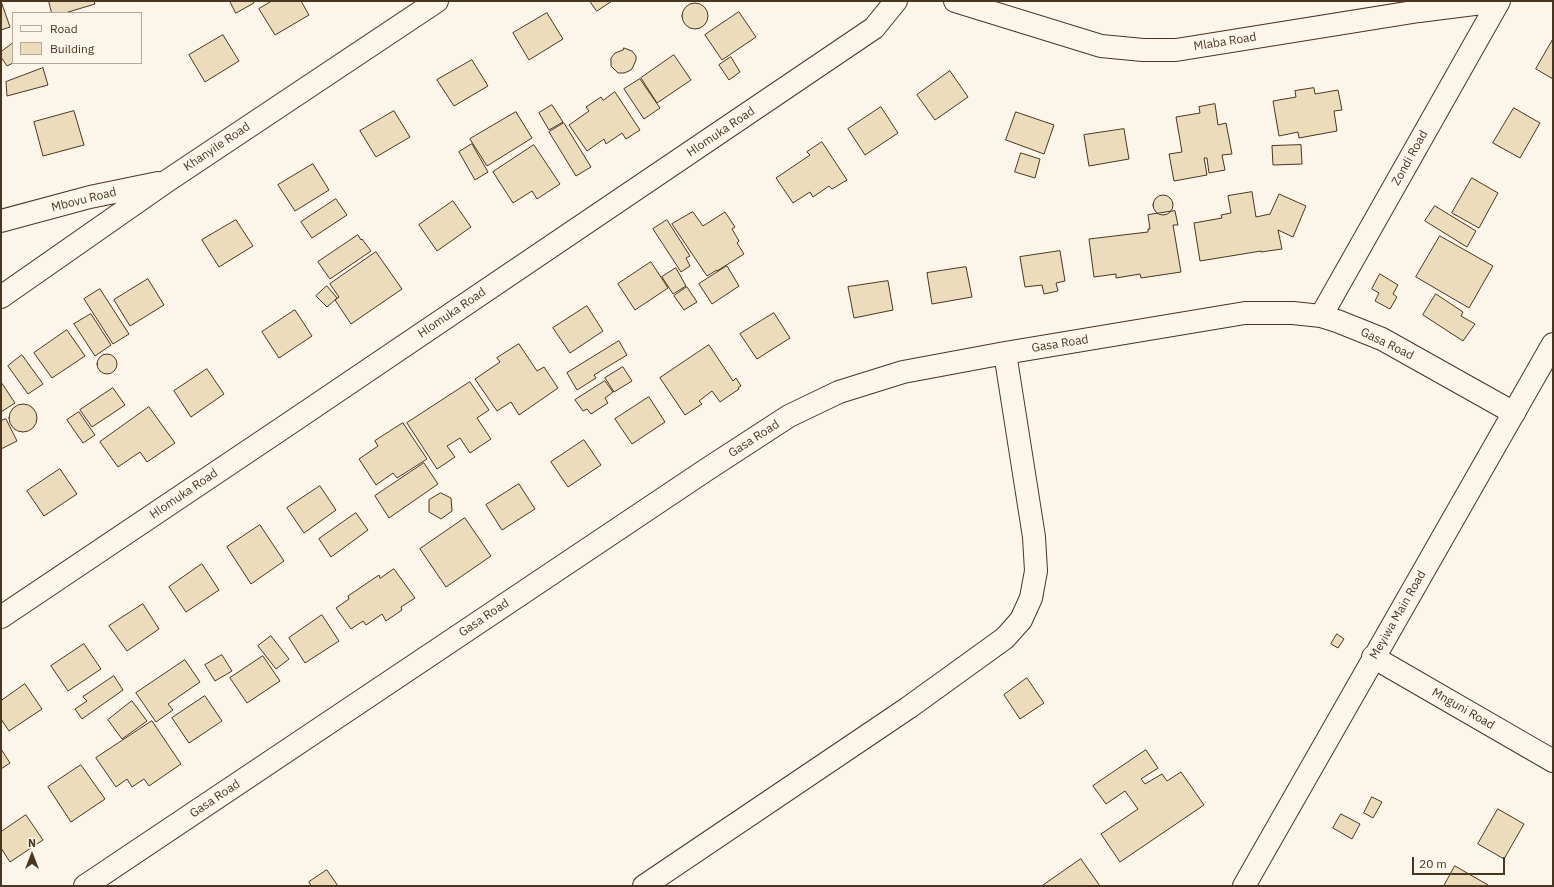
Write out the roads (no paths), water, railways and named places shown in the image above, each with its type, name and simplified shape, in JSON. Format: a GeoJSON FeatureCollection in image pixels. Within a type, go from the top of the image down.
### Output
{"type":"FeatureCollection","features":[{"type":"Feature","properties":{"kind":"street","name":"Khanyile Road"},"geometry":{"type":"LineString","coordinates":[[1,297],[167,181],[436,1]]}},
{"type":"Feature","properties":{"kind":"street","name":"Hlomuka Road"},"geometry":{"type":"LineString","coordinates":[[1,617],[874,28],[896,1]]}},
{"type":"Feature","properties":{"kind":"street","name":"Mlaba Road"},"geometry":{"type":"LineString","coordinates":[[955,1],[1101,46],[1143,50],[1176,50],[1419,11],[1498,1]]}},
{"type":"Feature","properties":{"kind":"street","name":"Zondi Road"},"geometry":{"type":"LineString","coordinates":[[1321,316],[1498,1]]}},
{"type":"Feature","properties":{"kind":"street","name":"Mbovu Road"},"geometry":{"type":"LineString","coordinates":[[1,221],[90,197],[167,181]]}},
{"type":"Feature","properties":{"kind":"street","name":"Gasa Road"},"geometry":{"type":"LineString","coordinates":[[95,883],[706,470],[789,416],[839,392],[903,372],[1005,353],[1245,313],[1292,312],[1321,316],[1382,339],[1514,413]]}},
{"type":"Feature","properties":{"kind":"street","name":"Meyiwa Main Road"},"geometry":{"type":"LineString","coordinates":[[1244,886],[1373,657],[1553,344]]}},
{"type":"Feature","properties":{"kind":"street"},"geometry":{"type":"LineString","coordinates":[[644,886],[908,708],[1005,638],[1021,620],[1031,598],[1036,571],[1034,537],[1005,353]]}},
{"type":"Feature","properties":{"kind":"street","name":"Mnguni Road"},"geometry":{"type":"LineString","coordinates":[[1373,657],[1553,761]]}}]}
